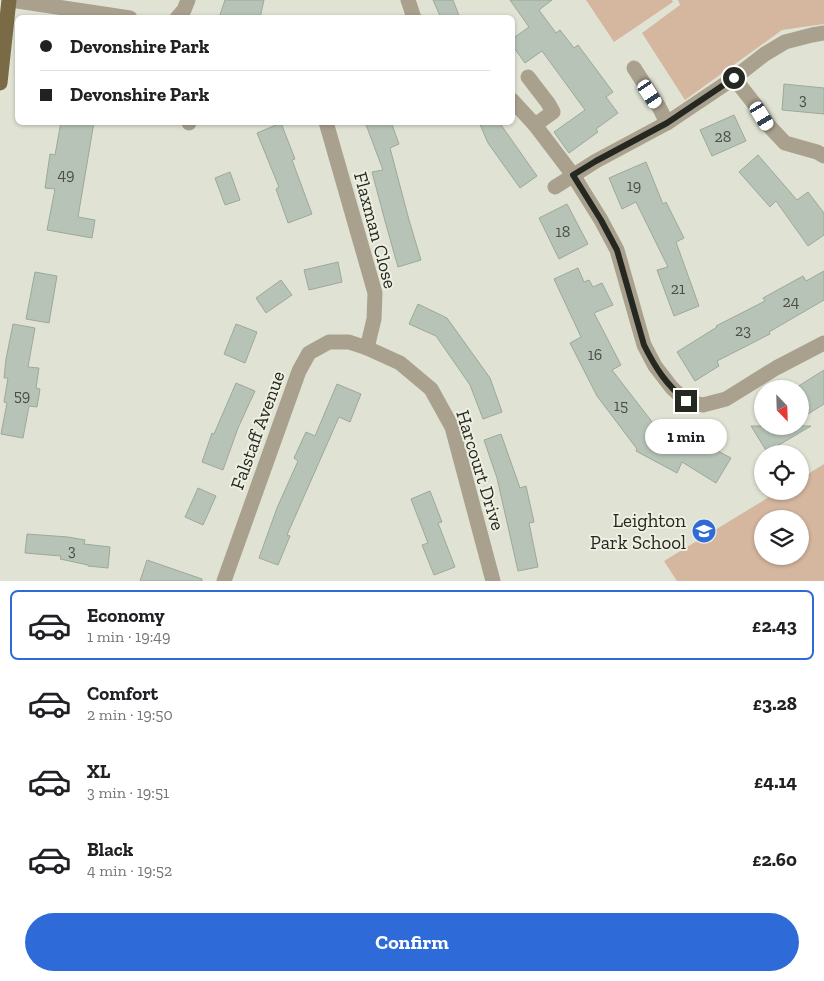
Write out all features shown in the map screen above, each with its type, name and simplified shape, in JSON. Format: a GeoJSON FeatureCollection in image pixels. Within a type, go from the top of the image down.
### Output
{"type":"FeatureCollection","features":[{"type":"Feature","properties":{"kind":"main road"},"geometry":{"type":"LineString","coordinates":[[0,83],[10,0]]}},
{"type":"Feature","properties":{"kind":"street"},"geometry":{"type":"LineString","coordinates":[[10,0],[110,15]]}},
{"type":"Feature","properties":{"kind":"street"},"geometry":{"type":"LineString","coordinates":[[179,15],[184,10],[188,0]]}},
{"type":"Feature","properties":{"kind":"street"},"geometry":{"type":"LineString","coordinates":[[408,0],[413,15]]}},
{"type":"Feature","properties":{"kind":"street"},"geometry":{"type":"LineString","coordinates":[[554,187],[596,161],[667,123],[734,78],[765,54],[786,42],[824,33]]}},
{"type":"Feature","properties":{"kind":"street"},"geometry":{"type":"LineString","coordinates":[[634,68],[667,123]]}},
{"type":"Feature","properties":{"kind":"street"},"geometry":{"type":"LineString","coordinates":[[528,77],[553,112],[535,125]]}},
{"type":"Feature","properties":{"kind":"street"},"geometry":{"type":"LineString","coordinates":[[734,78],[769,126],[785,143],[817,152],[824,156]]}},
{"type":"Feature","properties":{"kind":"street"},"geometry":{"type":"LineString","coordinates":[[515,103],[535,125],[573,175],[601,220],[617,250],[644,345],[655,366],[672,388],[686,401],[703,405],[726,399],[776,368],[824,343]]}},
{"type":"Feature","properties":{"kind":"street","name":"Flaxman Close"},"geometry":{"type":"LineString","coordinates":[[327,125],[375,293],[374,319],[367,348]]}},
{"type":"Feature","properties":{"kind":"street","name":"Falstaff Avenue"},"geometry":{"type":"LineString","coordinates":[[224,581],[299,371],[309,352],[329,342],[349,342],[367,348]]}},
{"type":"Feature","properties":{"kind":"street","name":"Harcourt Drive"},"geometry":{"type":"LineString","coordinates":[[367,348],[400,363],[432,389],[452,427],[493,581]]}},
{"type":"Feature","properties":{"kind":"shaded area"},"geometry":{"type":"Polygon","coordinates":[[[586,0],[672,0],[673,2],[614,42],[586,0]]]}},
{"type":"Feature","properties":{"kind":"shaded area"},"geometry":{"type":"Polygon","coordinates":[[[678,0],[824,0],[824,24],[782,30],[685,100],[642,33],[680,5],[678,0]]]}},
{"type":"Feature","properties":{"kind":"shaded area"},"geometry":{"type":"Polygon","coordinates":[[[824,464],[824,581],[677,581],[664,561],[764,500],[809,500],[809,473],[824,464]]]}},
{"type":"Feature","properties":{"kind":"building"},"geometry":{"type":"Polygon","coordinates":[[[225,0],[264,0],[261,15],[220,15],[225,0]]]}},
{"type":"Feature","properties":{"kind":"building"},"geometry":{"type":"Polygon","coordinates":[[[433,0],[453,0],[459,15],[440,15],[433,0]]]}},
{"type":"Feature","properties":{"kind":"building"},"geometry":{"type":"Polygon","coordinates":[[[510,0],[552,0],[539,10],[556,33],[560,30],[574,48],[578,45],[613,92],[606,97],[618,113],[596,129],[598,132],[569,153],[554,132],[585,110],[542,51],[525,63],[515,49],[515,37],[529,27],[510,0]]]}},
{"type":"Feature","properties":{"kind":"building"},"geometry":{"type":"Polygon","coordinates":[[[784,84],[824,88],[824,114],[782,110],[784,84]]]}},
{"type":"Feature","properties":{"kind":"building"},"geometry":{"type":"Polygon","coordinates":[[[734,115],[746,141],[712,156],[700,130],[734,115]]]}},
{"type":"Feature","properties":{"kind":"building"},"geometry":{"type":"Polygon","coordinates":[[[60,125],[93,125],[78,217],[95,220],[92,238],[47,230],[55,189],[45,188],[50,154],[55,155],[60,125]]]}},
{"type":"Feature","properties":{"kind":"building"},"geometry":{"type":"Polygon","coordinates":[[[276,125],[282,125],[295,159],[292,160],[312,214],[288,223],[276,189],[279,187],[257,133],[276,125]]]}},
{"type":"Feature","properties":{"kind":"building"},"geometry":{"type":"Polygon","coordinates":[[[366,125],[392,125],[399,144],[390,148],[421,260],[398,267],[372,172],[383,170],[366,125]]]}},
{"type":"Feature","properties":{"kind":"building"},"geometry":{"type":"Polygon","coordinates":[[[480,125],[501,125],[537,176],[520,188],[488,143],[480,125]]]}},
{"type":"Feature","properties":{"kind":"building"},"geometry":{"type":"Polygon","coordinates":[[[758,155],[797,200],[808,192],[824,213],[824,235],[808,246],[776,201],[770,207],[739,172],[758,155]]]}},
{"type":"Feature","properties":{"kind":"building"},"geometry":{"type":"Polygon","coordinates":[[[646,162],[663,204],[666,202],[684,238],[676,242],[699,306],[674,316],[657,270],[668,267],[636,202],[622,209],[609,178],[646,162]]]}},
{"type":"Feature","properties":{"kind":"building"},"geometry":{"type":"Polygon","coordinates":[[[230,172],[240,200],[225,205],[215,178],[230,172]]]}},
{"type":"Feature","properties":{"kind":"building"},"geometry":{"type":"Polygon","coordinates":[[[567,204],[588,244],[559,259],[539,218],[567,204]]]}},
{"type":"Feature","properties":{"kind":"building"},"geometry":{"type":"Polygon","coordinates":[[[338,262],[342,282],[309,290],[304,270],[338,262]]]}},
{"type":"Feature","properties":{"kind":"building"},"geometry":{"type":"Polygon","coordinates":[[[578,268],[584,282],[589,280],[593,287],[602,283],[613,305],[594,313],[621,365],[612,370],[656,427],[671,436],[677,426],[720,447],[718,451],[731,458],[716,483],[682,462],[677,473],[636,451],[637,449],[597,396],[570,343],[581,337],[554,279],[578,268]]]}},
{"type":"Feature","properties":{"kind":"building"},"geometry":{"type":"Polygon","coordinates":[[[824,271],[824,300],[769,332],[770,334],[717,361],[719,366],[695,381],[677,352],[716,326],[765,301],[763,298],[803,276],[806,281],[824,271]]]}},
{"type":"Feature","properties":{"kind":"building"},"geometry":{"type":"Polygon","coordinates":[[[35,272],[57,276],[49,323],[26,319],[35,272]]]}},
{"type":"Feature","properties":{"kind":"building"},"geometry":{"type":"Polygon","coordinates":[[[281,280],[292,295],[266,313],[256,298],[281,280]]]}},
{"type":"Feature","properties":{"kind":"building"},"geometry":{"type":"Polygon","coordinates":[[[418,304],[447,318],[490,378],[502,412],[483,419],[470,385],[436,336],[409,324],[418,304]]]}},
{"type":"Feature","properties":{"kind":"building"},"geometry":{"type":"Polygon","coordinates":[[[13,324],[35,328],[28,367],[39,368],[36,388],[40,389],[37,407],[29,406],[23,438],[1,434],[7,403],[4,402],[8,378],[4,378],[6,359],[13,324]]]}},
{"type":"Feature","properties":{"kind":"building"},"geometry":{"type":"Polygon","coordinates":[[[236,324],[257,332],[245,363],[224,354],[236,324]]]}},
{"type":"Feature","properties":{"kind":"building"},"geometry":{"type":"Polygon","coordinates":[[[824,370],[824,404],[809,413],[809,380],[824,370]]]}},
{"type":"Feature","properties":{"kind":"building"},"geometry":{"type":"Polygon","coordinates":[[[236,383],[255,391],[238,428],[223,470],[202,462],[212,433],[214,434],[236,383]]]}},
{"type":"Feature","properties":{"kind":"building"},"geometry":{"type":"Polygon","coordinates":[[[337,384],[361,394],[350,422],[339,417],[287,535],[290,536],[278,565],[259,558],[277,508],[298,461],[294,458],[306,432],[315,436],[337,384]]]}},
{"type":"Feature","properties":{"kind":"building"},"geometry":{"type":"Polygon","coordinates":[[[501,434],[520,488],[526,486],[534,522],[529,523],[538,567],[518,571],[497,478],[484,440],[501,434]]]}},
{"type":"Feature","properties":{"kind":"building"},"geometry":{"type":"Polygon","coordinates":[[[757,435],[796,435],[779,445],[763,445],[757,435]]]}},
{"type":"Feature","properties":{"kind":"building"},"geometry":{"type":"Polygon","coordinates":[[[198,488],[216,496],[203,525],[185,517],[198,488]]]}},
{"type":"Feature","properties":{"kind":"building"},"geometry":{"type":"Polygon","coordinates":[[[430,491],[442,522],[438,523],[455,567],[434,575],[422,545],[428,543],[411,499],[430,491]]]}},
{"type":"Feature","properties":{"kind":"building"},"geometry":{"type":"Polygon","coordinates":[[[27,534],[68,537],[85,540],[84,544],[110,547],[108,568],[88,566],[60,559],[61,556],[25,553],[27,534]]]}},
{"type":"Feature","properties":{"kind":"building"},"geometry":{"type":"Polygon","coordinates":[[[147,560],[202,579],[202,581],[140,581],[147,560]]]}},
{"type":"Feature","properties":{"kind":"place","name":"Leighton Park School"},"geometry":{"type":"Point","coordinates":[704,531]}},
{"type":"Feature","properties":{"kind":"route"},"geometry":{"type":"LineString","coordinates":[[686,401],[672,388],[649,356],[644,345],[617,250],[573,175],[667,123],[734,78]]}}]}
